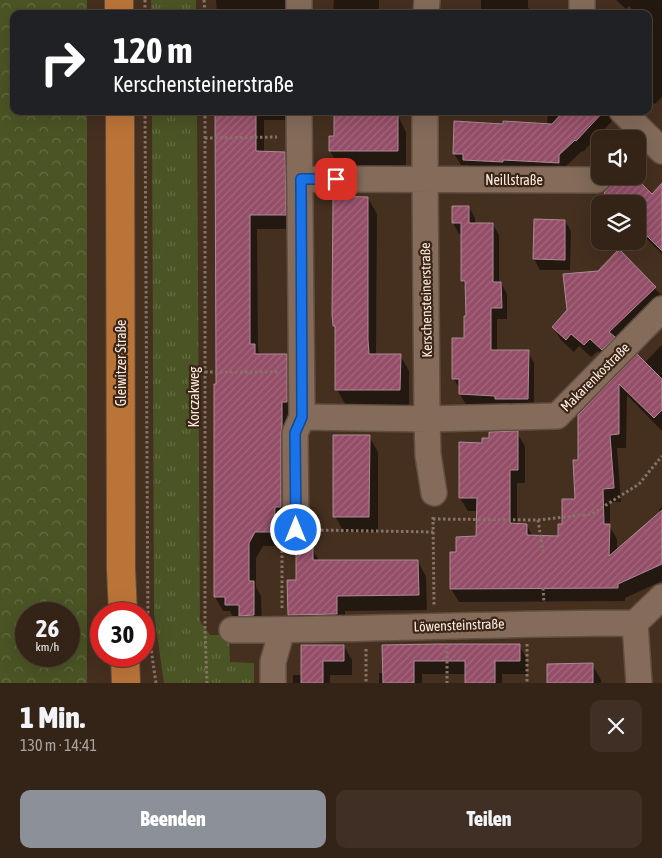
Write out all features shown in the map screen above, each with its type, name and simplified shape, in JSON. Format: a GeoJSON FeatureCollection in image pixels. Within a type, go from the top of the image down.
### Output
{"type":"FeatureCollection","features":[{"type":"Feature","properties":{"kind":"main road","name":"Gleiwitzer Straße"},"geometry":{"type":"LineString","coordinates":[[120,115],[122,602]]}},
{"type":"Feature","properties":{"kind":"main road"},"geometry":{"type":"LineString","coordinates":[[125,667],[126,683]]}},
{"type":"Feature","properties":{"kind":"street"},"geometry":{"type":"LineString","coordinates":[[296,530],[295,433],[302,417],[300,115]]}},
{"type":"Feature","properties":{"kind":"street","name":"Kerschensteinerstraße"},"geometry":{"type":"LineString","coordinates":[[425,115],[427,419],[428,456],[434,493]]}},
{"type":"Feature","properties":{"kind":"street"},"geometry":{"type":"LineString","coordinates":[[625,115],[635,130]]}},
{"type":"Feature","properties":{"kind":"street"},"geometry":{"type":"LineString","coordinates":[[646,140],[662,150]]}},
{"type":"Feature","properties":{"kind":"street"},"geometry":{"type":"LineString","coordinates":[[301,179],[425,180]]}},
{"type":"Feature","properties":{"kind":"street","name":"Neillstraße"},"geometry":{"type":"LineString","coordinates":[[425,180],[591,180]]}},
{"type":"Feature","properties":{"kind":"street","name":"Makarenkostraße"},"geometry":{"type":"LineString","coordinates":[[427,419],[557,416],[662,309]]}},
{"type":"Feature","properties":{"kind":"street"},"geometry":{"type":"LineString","coordinates":[[302,417],[427,419]]}},
{"type":"Feature","properties":{"kind":"street"},"geometry":{"type":"LineString","coordinates":[[639,683],[635,623],[662,597]]}},
{"type":"Feature","properties":{"kind":"street","name":"Löwensteinstraße"},"geometry":{"type":"LineString","coordinates":[[232,630],[635,623]]}},
{"type":"Feature","properties":{"kind":"street"},"geometry":{"type":"LineString","coordinates":[[273,683],[273,662],[282,630]]}},
{"type":"Feature","properties":{"kind":"path"},"geometry":{"type":"LineString","coordinates":[[145,115],[148,628],[156,683]]}},
{"type":"Feature","properties":{"kind":"path","name":"Korczakweg"},"geometry":{"type":"LineString","coordinates":[[205,115],[205,629],[207,683]]}},
{"type":"Feature","properties":{"kind":"path"},"geometry":{"type":"LineString","coordinates":[[205,138],[300,137]]}},
{"type":"Feature","properties":{"kind":"path"},"geometry":{"type":"LineString","coordinates":[[205,372],[302,372]]}},
{"type":"Feature","properties":{"kind":"path"},"geometry":{"type":"LineString","coordinates":[[433,519],[538,520],[592,514],[638,484],[662,456]]}},
{"type":"Feature","properties":{"kind":"path"},"geometry":{"type":"LineString","coordinates":[[434,493],[433,532],[447,683]]}},
{"type":"Feature","properties":{"kind":"path"},"geometry":{"type":"LineString","coordinates":[[538,520],[543,551]]}},
{"type":"Feature","properties":{"kind":"path"},"geometry":{"type":"LineString","coordinates":[[282,630],[282,549],[296,530],[433,532]]}},
{"type":"Feature","properties":{"kind":"path"},"geometry":{"type":"LineString","coordinates":[[526,624],[527,683]]}},
{"type":"Feature","properties":{"kind":"path"},"geometry":{"type":"LineString","coordinates":[[366,628],[366,683]]}},
{"type":"Feature","properties":{"kind":"green space"},"geometry":{"type":"Polygon","coordinates":[[[0,0],[87,0],[87,10],[10,10],[10,115],[87,115],[87,683],[0,683],[0,0]]]}},
{"type":"Feature","properties":{"kind":"green space"},"geometry":{"type":"Polygon","coordinates":[[[151,0],[196,0],[196,10],[151,10],[151,0]]]}},
{"type":"Feature","properties":{"kind":"green space"},"geometry":{"type":"Polygon","coordinates":[[[152,115],[197,115],[200,621],[210,635],[229,635],[230,662],[254,663],[254,683],[164,683],[154,602],[152,115]]]}},
{"type":"Feature","properties":{"kind":"building"},"geometry":{"type":"Polygon","coordinates":[[[215,115],[256,115],[256,151],[285,152],[286,215],[250,215],[250,344],[255,344],[255,354],[287,354],[287,402],[282,402],[281,507],[275,507],[274,532],[255,532],[249,543],[249,581],[254,581],[254,615],[239,616],[239,605],[225,605],[225,597],[214,597],[214,384],[216,384],[215,115]]]}},
{"type":"Feature","properties":{"kind":"building"},"geometry":{"type":"Polygon","coordinates":[[[334,115],[398,115],[398,151],[329,151],[329,136],[334,136],[334,115]]]}},
{"type":"Feature","properties":{"kind":"building"},"geometry":{"type":"Polygon","coordinates":[[[560,115],[600,115],[576,141],[559,155],[559,163],[463,160],[463,154],[453,154],[454,121],[552,124],[560,115]]]}},
{"type":"Feature","properties":{"kind":"building"},"geometry":{"type":"Polygon","coordinates":[[[662,183],[662,251],[646,235],[646,195],[606,195],[604,193],[611,186],[643,185],[652,194],[662,183]]]}},
{"type":"Feature","properties":{"kind":"building"},"geometry":{"type":"Polygon","coordinates":[[[333,196],[368,197],[369,354],[401,354],[400,390],[335,390],[335,326],[333,326],[332,314],[333,196]]]}},
{"type":"Feature","properties":{"kind":"building"},"geometry":{"type":"Polygon","coordinates":[[[452,206],[469,206],[469,223],[493,223],[493,282],[501,282],[502,308],[491,308],[491,350],[529,350],[528,399],[495,399],[495,396],[459,394],[459,379],[452,379],[452,338],[464,338],[464,316],[466,316],[465,281],[461,281],[461,223],[452,223],[452,206]]]}},
{"type":"Feature","properties":{"kind":"building"},"geometry":{"type":"Polygon","coordinates":[[[534,219],[565,220],[565,260],[533,259],[534,219]]]}},
{"type":"Feature","properties":{"kind":"building"},"geometry":{"type":"Polygon","coordinates":[[[620,250],[656,287],[609,332],[615,337],[602,350],[590,339],[584,345],[571,334],[566,340],[552,327],[567,310],[563,274],[598,271],[620,250]]]}},
{"type":"Feature","properties":{"kind":"building"},"geometry":{"type":"Polygon","coordinates":[[[637,354],[662,379],[662,410],[654,418],[619,384],[619,434],[610,435],[614,488],[603,489],[604,524],[610,524],[609,556],[662,510],[662,564],[618,584],[618,588],[450,589],[450,552],[456,552],[456,537],[476,536],[477,498],[459,498],[459,442],[482,443],[482,438],[489,438],[489,432],[518,431],[518,470],[510,470],[510,523],[527,524],[527,535],[558,536],[558,524],[562,524],[562,499],[575,499],[573,460],[578,460],[578,415],[637,354]]]}},
{"type":"Feature","properties":{"kind":"building"},"geometry":{"type":"Polygon","coordinates":[[[333,435],[370,435],[369,517],[333,517],[333,435]]]}},
{"type":"Feature","properties":{"kind":"building"},"geometry":{"type":"Polygon","coordinates":[[[296,548],[313,548],[313,560],[418,560],[419,595],[337,596],[337,614],[288,615],[287,580],[296,580],[296,548]]]}},
{"type":"Feature","properties":{"kind":"building"},"geometry":{"type":"Polygon","coordinates":[[[520,644],[520,661],[495,661],[495,683],[465,683],[465,661],[414,661],[414,683],[383,683],[382,645],[520,644]]]}},
{"type":"Feature","properties":{"kind":"building"},"geometry":{"type":"Polygon","coordinates":[[[301,645],[344,645],[344,661],[323,661],[323,683],[301,683],[301,645]]]}},
{"type":"Feature","properties":{"kind":"building"},"geometry":{"type":"Polygon","coordinates":[[[593,663],[593,683],[547,683],[547,664],[593,663]]]}},
{"type":"Feature","properties":{"kind":"route"},"geometry":{"type":"LineString","coordinates":[[296,530],[295,433],[302,417],[301,179],[336,179]]}}]}
